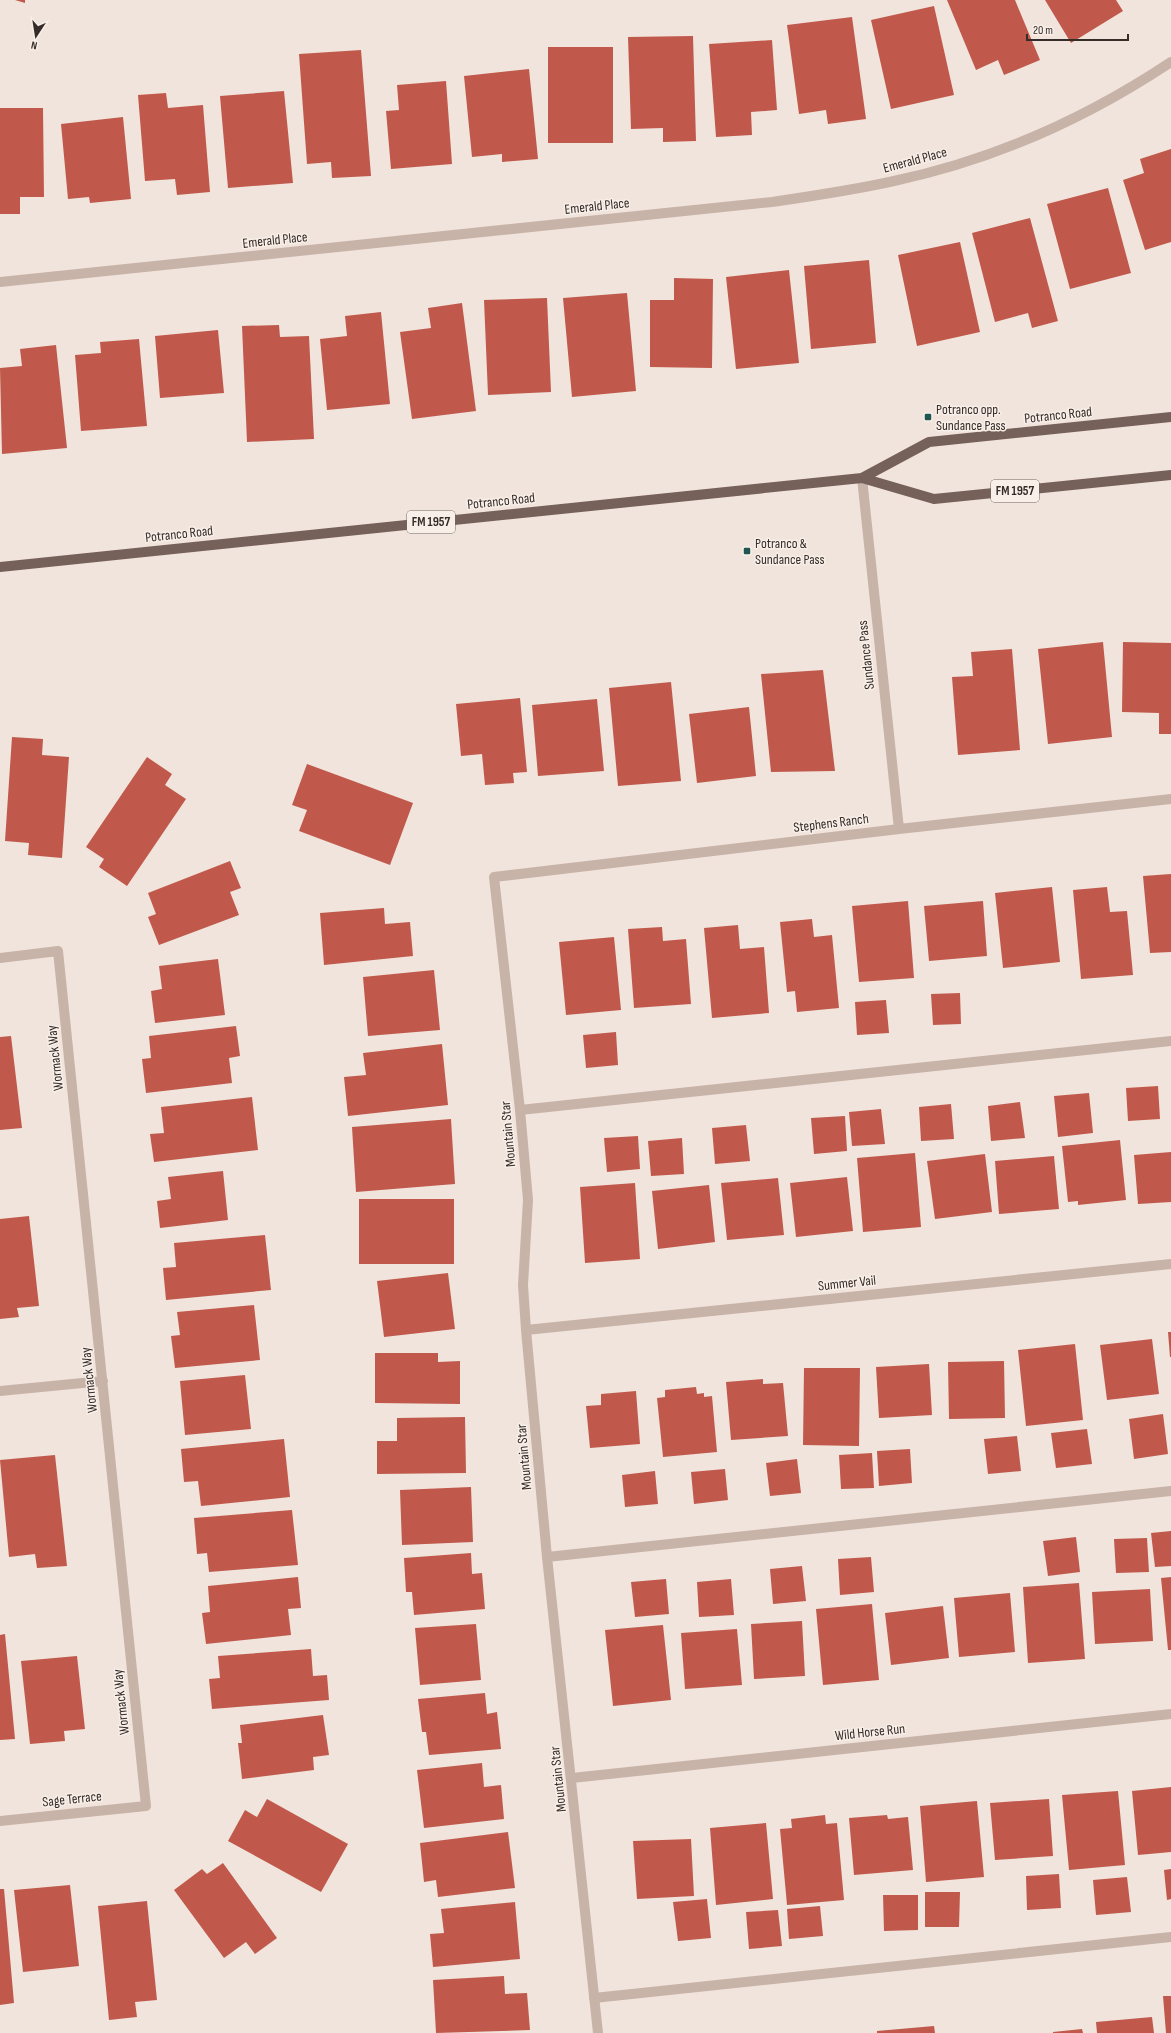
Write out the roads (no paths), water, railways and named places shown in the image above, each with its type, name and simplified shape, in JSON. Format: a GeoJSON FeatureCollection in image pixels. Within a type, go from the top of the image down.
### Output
{"type":"FeatureCollection","features":[{"type":"Feature","properties":{"kind":"main road","name":"Potranco Road"},"geometry":{"type":"LineString","coordinates":[[862,478],[929,442],[1171,417]]}},
{"type":"Feature","properties":{"kind":"main road","name":"Potranco Road"},"geometry":{"type":"LineString","coordinates":[[0,567],[862,478],[934,499],[1171,475]]}},
{"type":"Feature","properties":{"kind":"street","name":"Emerald Place"},"geometry":{"type":"LineString","coordinates":[[0,282],[764,202],[851,190],[895,181],[949,167],[1045,132],[1097,107],[1141,82],[1171,62]]}},
{"type":"Feature","properties":{"kind":"street","name":"Sundance Pass"},"geometry":{"type":"LineString","coordinates":[[862,478],[899,829]]}},
{"type":"Feature","properties":{"kind":"street","name":"Stephens Ranch"},"geometry":{"type":"LineString","coordinates":[[494,878],[899,829],[1171,799]]}},
{"type":"Feature","properties":{"kind":"street","name":"Mountain Star"},"geometry":{"type":"LineString","coordinates":[[494,878],[520,1110],[528,1200],[523,1285],[526,1330],[548,1557],[598,2033]]}},
{"type":"Feature","properties":{"kind":"street","name":"Wormack Way"},"geometry":{"type":"LineString","coordinates":[[0,958],[58,952],[146,1806]]}},
{"type":"Feature","properties":{"kind":"street"},"geometry":{"type":"LineString","coordinates":[[520,1110],[1171,1042]]}},
{"type":"Feature","properties":{"kind":"street","name":"Summer Vail"},"geometry":{"type":"LineString","coordinates":[[526,1330],[1171,1264]]}},
{"type":"Feature","properties":{"kind":"street"},"geometry":{"type":"LineString","coordinates":[[0,1391],[103,1381]]}},
{"type":"Feature","properties":{"kind":"street"},"geometry":{"type":"LineString","coordinates":[[548,1557],[1171,1491]]}},
{"type":"Feature","properties":{"kind":"street","name":"Wild Horse Run"},"geometry":{"type":"LineString","coordinates":[[572,1778],[1171,1714]]}},
{"type":"Feature","properties":{"kind":"street","name":"Sage Terrace"},"geometry":{"type":"LineString","coordinates":[[0,1821],[146,1806]]}},
{"type":"Feature","properties":{"kind":"street"},"geometry":{"type":"LineString","coordinates":[[594,1998],[1171,1937]]}},
{"type":"Feature","properties":{"kind":"place","name":"Potranco opp. Sundance Pass"},"geometry":{"type":"Point","coordinates":[928,417]}},
{"type":"Feature","properties":{"kind":"place","name":"Potranco & Sundance Pass"},"geometry":{"type":"Point","coordinates":[747,551]}}]}
